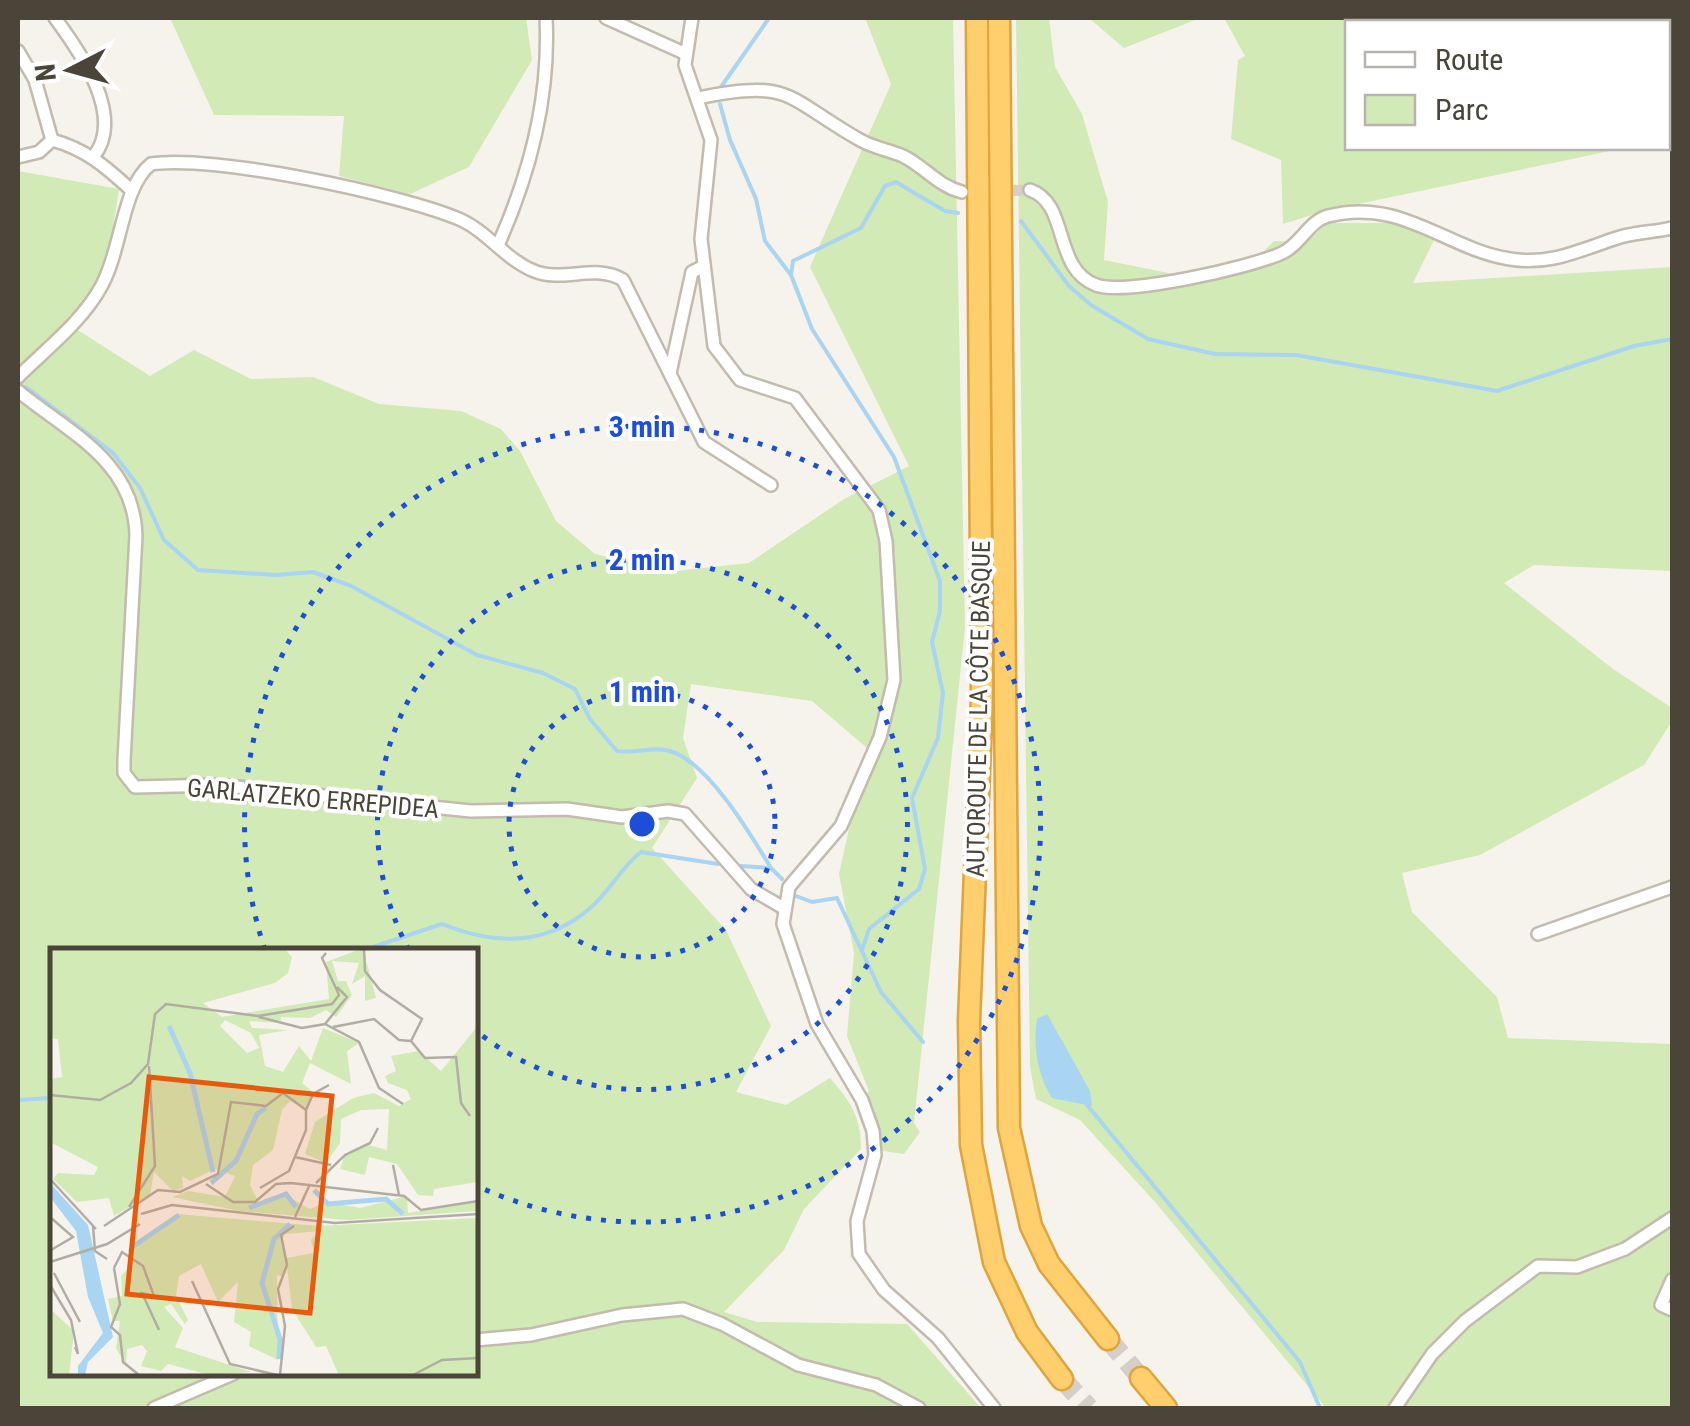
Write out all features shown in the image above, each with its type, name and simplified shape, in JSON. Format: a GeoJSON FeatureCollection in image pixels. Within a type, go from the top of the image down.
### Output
{"type":"FeatureCollection","features":[{"type":"Feature","properties":{"kind":"highway","name":"AUTOROUTE DE LA CÔTE BASQUE"},"geometry":{"type":"LineString","coordinates":[[976,18],[982,679],[970,1009],[971,1145],[994,1262],[1027,1332],[1062,1378]]}},
{"type":"Feature","properties":{"kind":"highway","name":"AUTOROUTE DE LA CÔTE BASQUE"},"geometry":{"type":"LineString","coordinates":[[1000,18],[1009,1128],[1031,1226],[1049,1264],[1108,1339]]}},
{"type":"Feature","properties":{"kind":"highway"},"geometry":{"type":"LineString","coordinates":[[1154,1394],[1186,1408]]}},
{"type":"Feature","properties":{"kind":"street"},"geometry":{"type":"LineString","coordinates":[[55,18],[101,97],[107,124],[105,142],[94,156]]}},
{"type":"Feature","properties":{"kind":"street"},"geometry":{"type":"LineString","coordinates":[[499,243],[518,200],[537,130],[548,47],[546,18]]}},
{"type":"Feature","properties":{"kind":"street"},"geometry":{"type":"LineString","coordinates":[[606,18],[684,54]]}},
{"type":"Feature","properties":{"kind":"street"},"geometry":{"type":"LineString","coordinates":[[692,18],[684,54],[688,81],[708,126],[712,160],[702,222],[714,346],[726,366],[759,390],[795,398],[879,510],[886,541],[894,680],[880,737],[841,826],[789,886],[782,907],[783,924],[817,1024],[862,1100],[873,1131],[875,1155],[857,1222],[859,1254],[884,1290],[938,1338],[994,1408]]}},
{"type":"Feature","properties":{"kind":"street"},"geometry":{"type":"LineString","coordinates":[[18,51],[35,80],[52,140]]}},
{"type":"Feature","properties":{"kind":"street"},"geometry":{"type":"LineString","coordinates":[[698,98],[766,90],[790,94],[857,138],[903,156],[937,182],[962,192]]}},
{"type":"Feature","properties":{"kind":"street"},"geometry":{"type":"LineString","coordinates":[[52,140],[94,156],[130,189]]}},
{"type":"Feature","properties":{"kind":"street"},"geometry":{"type":"LineString","coordinates":[[18,157],[40,152],[52,140]]}},
{"type":"Feature","properties":{"kind":"street"},"geometry":{"type":"LineString","coordinates":[[18,377],[76,320],[101,287],[121,236],[130,189],[139,173],[162,162],[284,174],[459,219],[499,243],[530,270],[543,274],[606,272],[623,280],[704,442],[771,486]]}},
{"type":"Feature","properties":{"kind":"street"},"geometry":{"type":"LineString","coordinates":[[1030,190],[1044,198],[1051,209],[1064,256],[1096,285],[1109,288],[1178,280],[1274,256],[1299,242],[1318,220],[1336,215],[1400,216],[1494,256],[1531,262],[1569,256],[1622,237],[1672,228]]}},
{"type":"Feature","properties":{"kind":"street"},"geometry":{"type":"LineString","coordinates":[[670,374],[692,272],[704,266]]}},
{"type":"Feature","properties":{"kind":"street","name":"GARLATZEKO ERREPIDEA"},"geometry":{"type":"LineString","coordinates":[[18,391],[94,449],[118,474],[133,502],[136,535],[124,773],[136,786],[218,785],[471,811],[566,809],[622,817],[668,811],[685,814],[751,889],[782,907]]}},
{"type":"Feature","properties":{"kind":"street"},"geometry":{"type":"LineString","coordinates":[[1538,934],[1672,887]]}},
{"type":"Feature","properties":{"kind":"street"},"geometry":{"type":"LineString","coordinates":[[1395,1408],[1432,1354],[1465,1321],[1538,1266],[1577,1268],[1625,1248],[1672,1218]]}},
{"type":"Feature","properties":{"kind":"street"},"geometry":{"type":"LineString","coordinates":[[1672,1280],[1661,1306],[1672,1310]]}},
{"type":"Feature","properties":{"kind":"street"},"geometry":{"type":"LineString","coordinates":[[478,1340],[531,1335],[622,1314],[683,1309],[722,1324],[798,1366],[876,1385],[920,1408]]}},
{"type":"Feature","properties":{"kind":"street"},"geometry":{"type":"LineString","coordinates":[[154,1408],[227,1376]]}},
{"type":"Feature","properties":{"kind":"green space"},"geometry":{"type":"Polygon","coordinates":[[[170,18],[526,18],[532,60],[469,167],[410,194],[339,176],[344,116],[214,115],[170,18]]]}},
{"type":"Feature","properties":{"kind":"green space"},"geometry":{"type":"Polygon","coordinates":[[[865,18],[953,18],[965,627],[914,1123],[920,1132],[904,1154],[883,1151],[866,1095],[869,1091],[847,1036],[854,953],[839,874],[867,748],[812,701],[691,684],[683,738],[697,778],[652,848],[726,930],[771,1026],[736,1092],[786,1105],[830,1078],[849,1103],[859,1128],[861,1149],[804,1209],[784,1250],[724,1312],[757,1322],[907,1324],[981,1408],[18,1408],[18,171],[119,189],[107,267],[73,327],[150,376],[194,350],[251,379],[313,377],[379,404],[461,411],[501,429],[520,451],[556,521],[595,554],[676,571],[749,563],[844,499],[909,466],[810,267],[891,84],[865,18]]]}},
{"type":"Feature","properties":{"kind":"green space"},"geometry":{"type":"Polygon","coordinates":[[[1016,18],[1049,18],[1055,67],[1082,114],[1108,202],[1104,260],[1178,275],[1259,256],[1274,241],[1305,242],[1328,223],[1406,223],[1437,234],[1413,283],[1672,267],[1672,571],[1534,565],[1504,583],[1613,669],[1672,708],[1672,721],[1644,765],[1480,855],[1402,873],[1412,912],[1497,997],[1508,1038],[1672,1044],[1672,1408],[1326,1408],[1155,1202],[1080,1120],[1036,1099],[1030,1067],[1016,18]]]}},
{"type":"Feature","properties":{"kind":"green space"},"geometry":{"type":"Polygon","coordinates":[[[1089,18],[1200,18],[1124,48],[1089,18]]]}},
{"type":"Feature","properties":{"kind":"green space"},"geometry":{"type":"Polygon","coordinates":[[[1224,18],[1672,18],[1672,136],[1670,20],[1345,20],[1345,150],[1615,150],[1325,211],[1283,224],[1281,160],[1231,139],[1238,60],[1245,56],[1224,18]]]}},
{"type":"Feature","properties":{"kind":"water"},"geometry":{"type":"Polygon","coordinates":[[[1047,1014],[1090,1091],[1092,1106],[1052,1098],[1047,1089],[1037,1060],[1036,1039],[1037,1019],[1047,1014]]]}},
{"type":"Feature","properties":{"kind":"waterway"},"geometry":{"type":"LineString","coordinates":[[721,87],[769,18]]}},
{"type":"Feature","properties":{"kind":"waterway"},"geometry":{"type":"LineString","coordinates":[[720,104],[730,140],[756,199],[765,241],[791,275]]}},
{"type":"Feature","properties":{"kind":"waterway"},"geometry":{"type":"LineString","coordinates":[[862,950],[869,929],[919,889],[925,869],[912,798],[938,738],[943,693],[932,642],[940,611],[940,581],[894,457],[812,329],[791,275],[793,261],[861,228],[885,186],[896,182],[945,211],[958,213]]}},
{"type":"Feature","properties":{"kind":"waterway"},"geometry":{"type":"LineString","coordinates":[[1021,221],[1069,286],[1091,305],[1148,339],[1215,354],[1296,355],[1497,391],[1634,346],[1672,339]]}},
{"type":"Feature","properties":{"kind":"waterway"},"geometry":{"type":"LineString","coordinates":[[26,387],[113,453],[140,488],[164,540],[198,570],[276,575],[313,572],[351,586],[477,655],[543,673],[575,689],[590,719],[617,751],[670,751],[699,769],[727,801],[771,868]]}},
{"type":"Feature","properties":{"kind":"waterway"},"geometry":{"type":"LineString","coordinates":[[370,948],[442,924],[499,938],[517,939],[554,931],[596,903],[641,852],[718,864]]}},
{"type":"Feature","properties":{"kind":"waterway"},"geometry":{"type":"LineString","coordinates":[[741,866],[771,868],[782,879]]}},
{"type":"Feature","properties":{"kind":"waterway"},"geometry":{"type":"LineString","coordinates":[[796,896],[812,902],[837,898],[881,992],[923,1042]]}},
{"type":"Feature","properties":{"kind":"waterway"},"geometry":{"type":"LineString","coordinates":[[18,1100],[50,1098]]}},
{"type":"Feature","properties":{"kind":"waterway"},"geometry":{"type":"LineString","coordinates":[[1087,1105],[1300,1362],[1320,1408]]}},
{"type":"Feature","properties":{"kind":"tunnel"},"geometry":{"type":"LineString","coordinates":[[996,191],[1030,190]]}},
{"type":"Feature","properties":{"kind":"tunnel"},"geometry":{"type":"LineString","coordinates":[[1108,1339],[1141,1378]]}},
{"type":"Feature","properties":{"kind":"tunnel"},"geometry":{"type":"LineString","coordinates":[[1062,1379],[1089,1408]]}}]}
